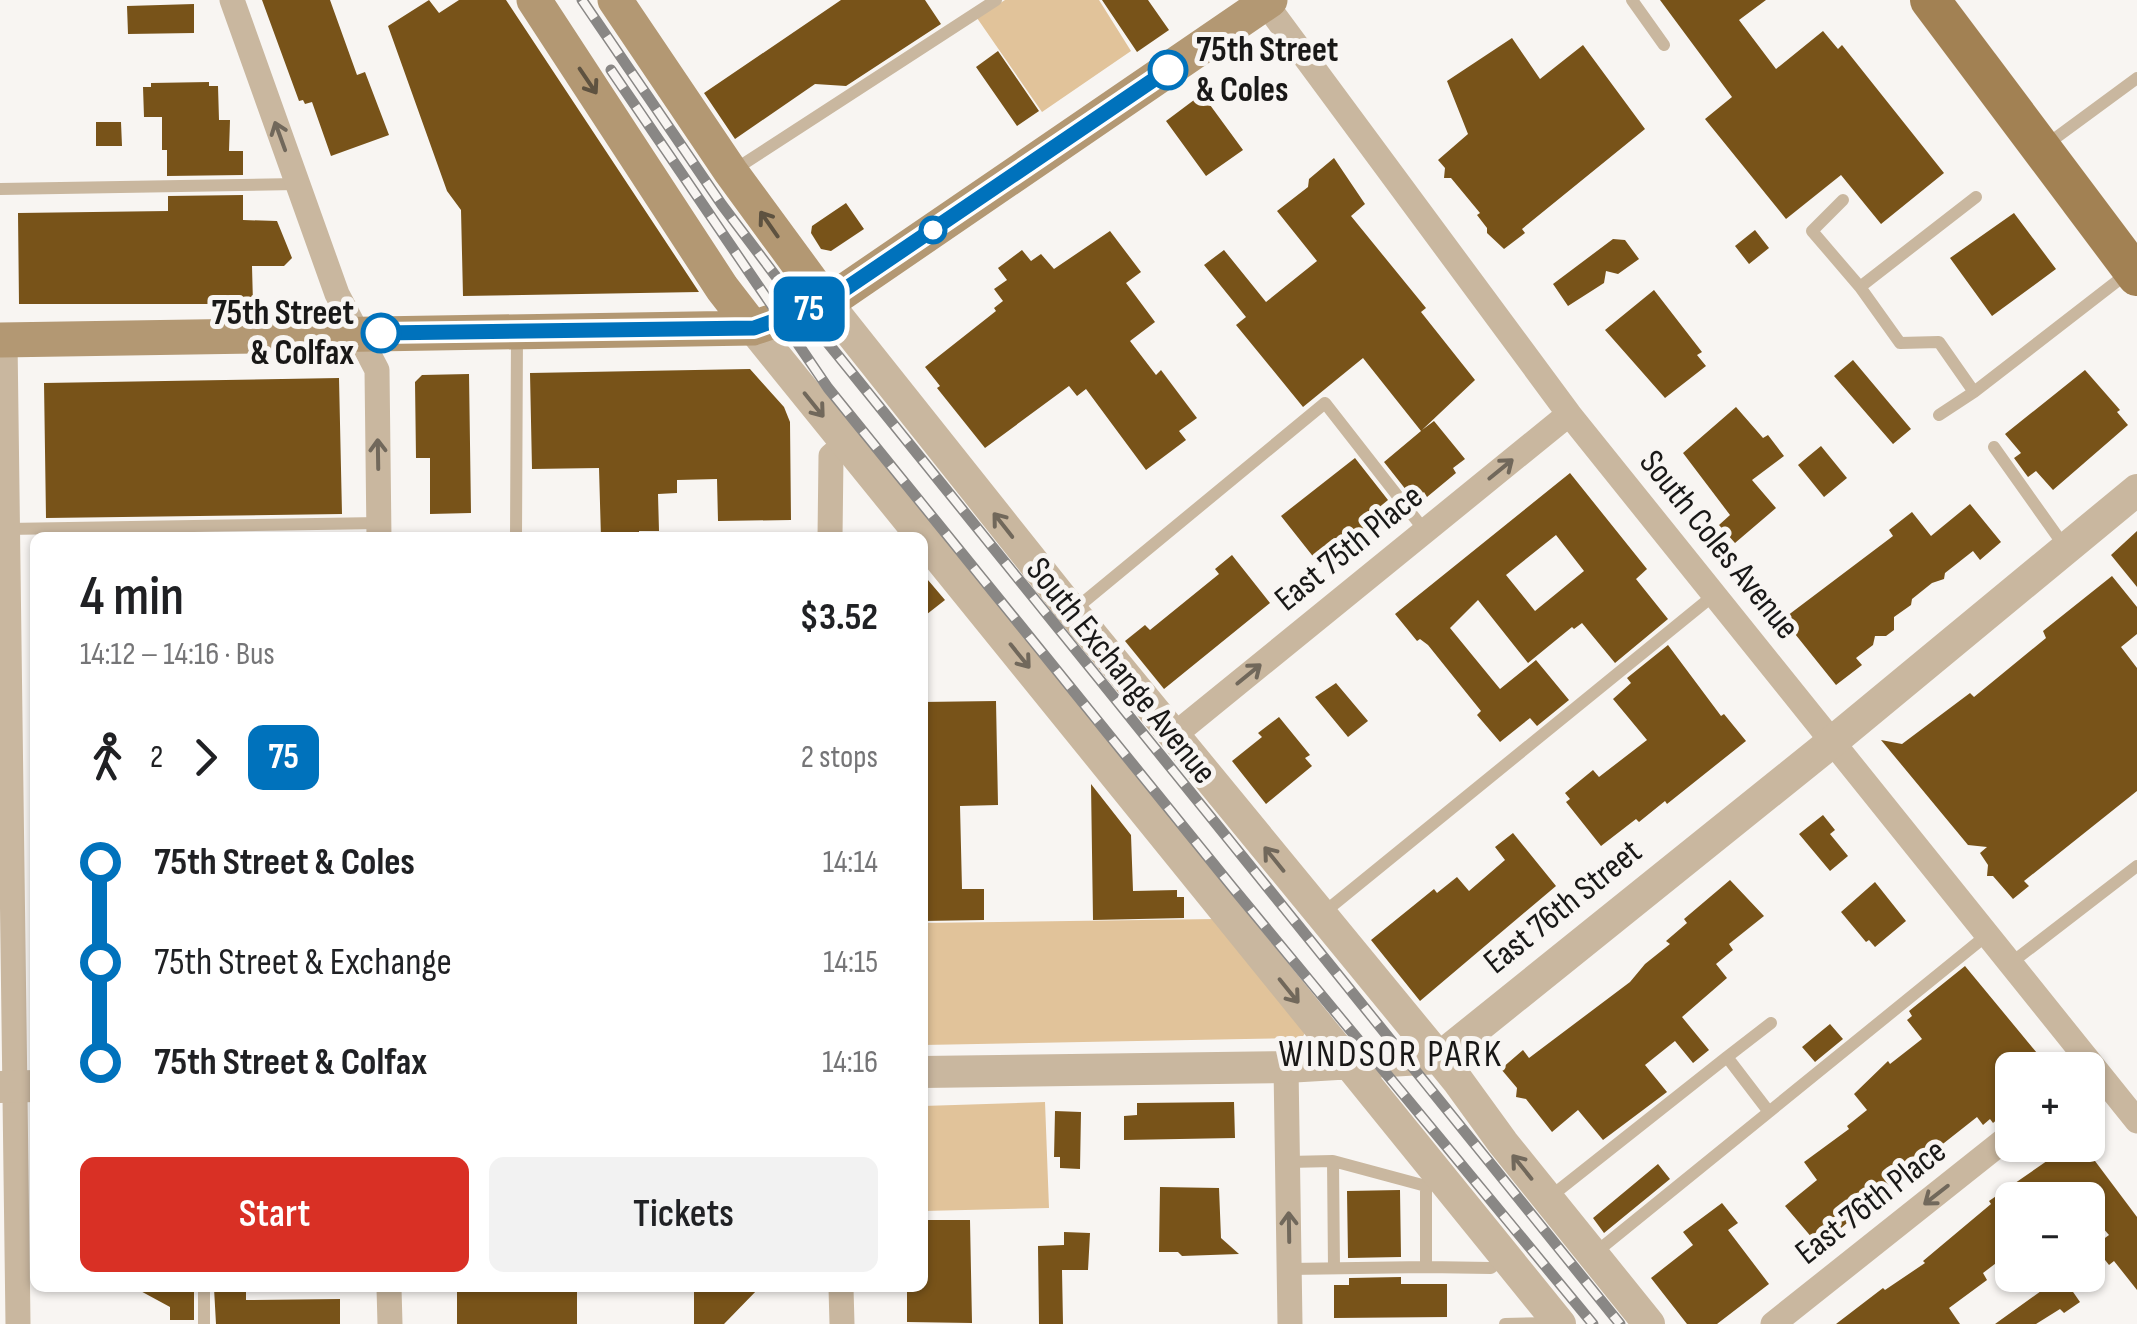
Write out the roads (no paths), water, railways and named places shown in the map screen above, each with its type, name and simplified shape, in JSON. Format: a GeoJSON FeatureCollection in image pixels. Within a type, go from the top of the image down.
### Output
{"type":"FeatureCollection","features":[{"type":"Feature","properties":{"kind":"main road","name":"South Exchange Avenue"},"geometry":{"type":"LineString","coordinates":[[534,0],[722,288],[754,328]]}},
{"type":"Feature","properties":{"kind":"main road","name":"South Exchange Avenue"},"geometry":{"type":"LineString","coordinates":[[616,0],[731,172],[826,302]]}},
{"type":"Feature","properties":{"kind":"main road"},"geometry":{"type":"LineString","coordinates":[[1930,0],[2135,273]]}},
{"type":"Feature","properties":{"kind":"main road"},"geometry":{"type":"LineString","coordinates":[[2,340],[754,328],[826,302],[1266,1]]}},
{"type":"Feature","properties":{"kind":"street"},"geometry":{"type":"LineString","coordinates":[[232,0],[337,294],[377,370],[379,530]]}},
{"type":"Feature","properties":{"kind":"street","name":"South Coles Avenue"},"geometry":{"type":"LineString","coordinates":[[1266,1],[1569,414],[2011,963],[2076,1052]]}},
{"type":"Feature","properties":{"kind":"street","name":"South Exchange Avenue"},"geometry":{"type":"LineString","coordinates":[[826,302],[1072,612],[1438,1058],[1650,1324]]}},
{"type":"Feature","properties":{"kind":"street","name":"South Exchange Avenue"},"geometry":{"type":"LineString","coordinates":[[754,328],[918,532]]}},
{"type":"Feature","properties":{"kind":"street"},"geometry":{"type":"LineString","coordinates":[[2,340],[18,1324]]}},
{"type":"Feature","properties":{"kind":"street","name":"East 75th Place"},"geometry":{"type":"LineString","coordinates":[[1173,736],[1569,414]]}},
{"type":"Feature","properties":{"kind":"street"},"geometry":{"type":"LineString","coordinates":[[830,532],[830,456],[846,443]]}},
{"type":"Feature","properties":{"kind":"street","name":"East 76th Street"},"geometry":{"type":"LineString","coordinates":[[1438,1058],[1832,742],[2137,490]]}},
{"type":"Feature","properties":{"kind":"street","name":"South Exchange Avenue"},"geometry":{"type":"LineString","coordinates":[[928,545],[1347,1064],[1433,1180],[1505,1256],[1559,1323]]}},
{"type":"Feature","properties":{"kind":"street"},"geometry":{"type":"LineString","coordinates":[[928,1072],[1286,1067],[1438,1058]]}},
{"type":"Feature","properties":{"kind":"street"},"geometry":{"type":"LineString","coordinates":[[1286,1067],[1290,1324]]}},
{"type":"Feature","properties":{"kind":"street","name":"South Coles Avenue"},"geometry":{"type":"LineString","coordinates":[[2105,1087],[2137,1121]]}},
{"type":"Feature","properties":{"kind":"street","name":"East 76th Place"},"geometry":{"type":"LineString","coordinates":[[1773,1324],[1995,1148]]}},
{"type":"Feature","properties":{"kind":"street"},"geometry":{"type":"LineString","coordinates":[[390,1292],[390,1324]]}},
{"type":"Feature","properties":{"kind":"street"},"geometry":{"type":"LineString","coordinates":[[841,1292],[842,1324]]}},
{"type":"Feature","properties":{"kind":"lane"},"geometry":{"type":"LineString","coordinates":[[731,172],[996,0]]}},
{"type":"Feature","properties":{"kind":"lane"},"geometry":{"type":"LineString","coordinates":[[1632,0],[1664,45]]}},
{"type":"Feature","properties":{"kind":"lane"},"geometry":{"type":"LineString","coordinates":[[2041,148],[2137,78]]}},
{"type":"Feature","properties":{"kind":"lane"},"geometry":{"type":"LineString","coordinates":[[0,189],[298,184]]}},
{"type":"Feature","properties":{"kind":"lane"},"geometry":{"type":"LineString","coordinates":[[1860,288],[1976,197]]}},
{"type":"Feature","properties":{"kind":"lane"},"geometry":{"type":"LineString","coordinates":[[1843,200],[1812,231],[1900,343],[1939,342],[1974,392]]}},
{"type":"Feature","properties":{"kind":"lane"},"geometry":{"type":"LineString","coordinates":[[1939,416],[2135,273]]}},
{"type":"Feature","properties":{"kind":"lane"},"geometry":{"type":"LineString","coordinates":[[516,532],[517,332]]}},
{"type":"Feature","properties":{"kind":"lane"},"geometry":{"type":"LineString","coordinates":[[1072,612],[1325,403],[1425,531]]}},
{"type":"Feature","properties":{"kind":"lane"},"geometry":{"type":"LineString","coordinates":[[1994,447],[2066,548]]}},
{"type":"Feature","properties":{"kind":"lane"},"geometry":{"type":"LineString","coordinates":[[4,529],[379,530]]}},
{"type":"Feature","properties":{"kind":"lane"},"geometry":{"type":"LineString","coordinates":[[1320,916],[1714,595]]}},
{"type":"Feature","properties":{"kind":"lane"},"geometry":{"type":"LineString","coordinates":[[2011,963],[2137,866]]}},
{"type":"Feature","properties":{"kind":"lane"},"geometry":{"type":"LineString","coordinates":[[1593,1254],[1988,935]]}},
{"type":"Feature","properties":{"kind":"lane"},"geometry":{"type":"LineString","coordinates":[[1548,1199],[1771,1023]]}},
{"type":"Feature","properties":{"kind":"lane"},"geometry":{"type":"LineString","coordinates":[[1728,1057],[1769,1112]]}},
{"type":"Feature","properties":{"kind":"lane"},"geometry":{"type":"LineString","coordinates":[[1332,1161],[1334,1268]]}},
{"type":"Feature","properties":{"kind":"lane"},"geometry":{"type":"LineString","coordinates":[[1288,1162],[1332,1161],[1433,1180],[1426,1267]]}},
{"type":"Feature","properties":{"kind":"lane"},"geometry":{"type":"LineString","coordinates":[[1290,1269],[1491,1268],[1505,1256]]}},
{"type":"Feature","properties":{"kind":"lane"},"geometry":{"type":"LineString","coordinates":[[204,1292],[204,1324]]}},
{"type":"Feature","properties":{"kind":"lane"},"geometry":{"type":"LineString","coordinates":[[1505,1324],[1559,1323]]}},
{"type":"Feature","properties":{"kind":"railway"},"geometry":{"type":"LineString","coordinates":[[582,0],[722,205],[802,311],[1620,1324]]}},
{"type":"Feature","properties":{"kind":"railway"},"geometry":{"type":"LineString","coordinates":[[611,70],[828,388],[1593,1324]]}},
{"type":"Feature","properties":{"kind":"place","name":"75th Street & Coles"},"geometry":{"type":"Point","coordinates":[1168,70]}},
{"type":"Feature","properties":{"kind":"place","name":"75th Street & Colfax"},"geometry":{"type":"Point","coordinates":[381,333]}},
{"type":"Feature","properties":{"kind":"district","name":"WINDSOR PARK"},"geometry":{"type":"Point","coordinates":[1391,1054]}}]}
